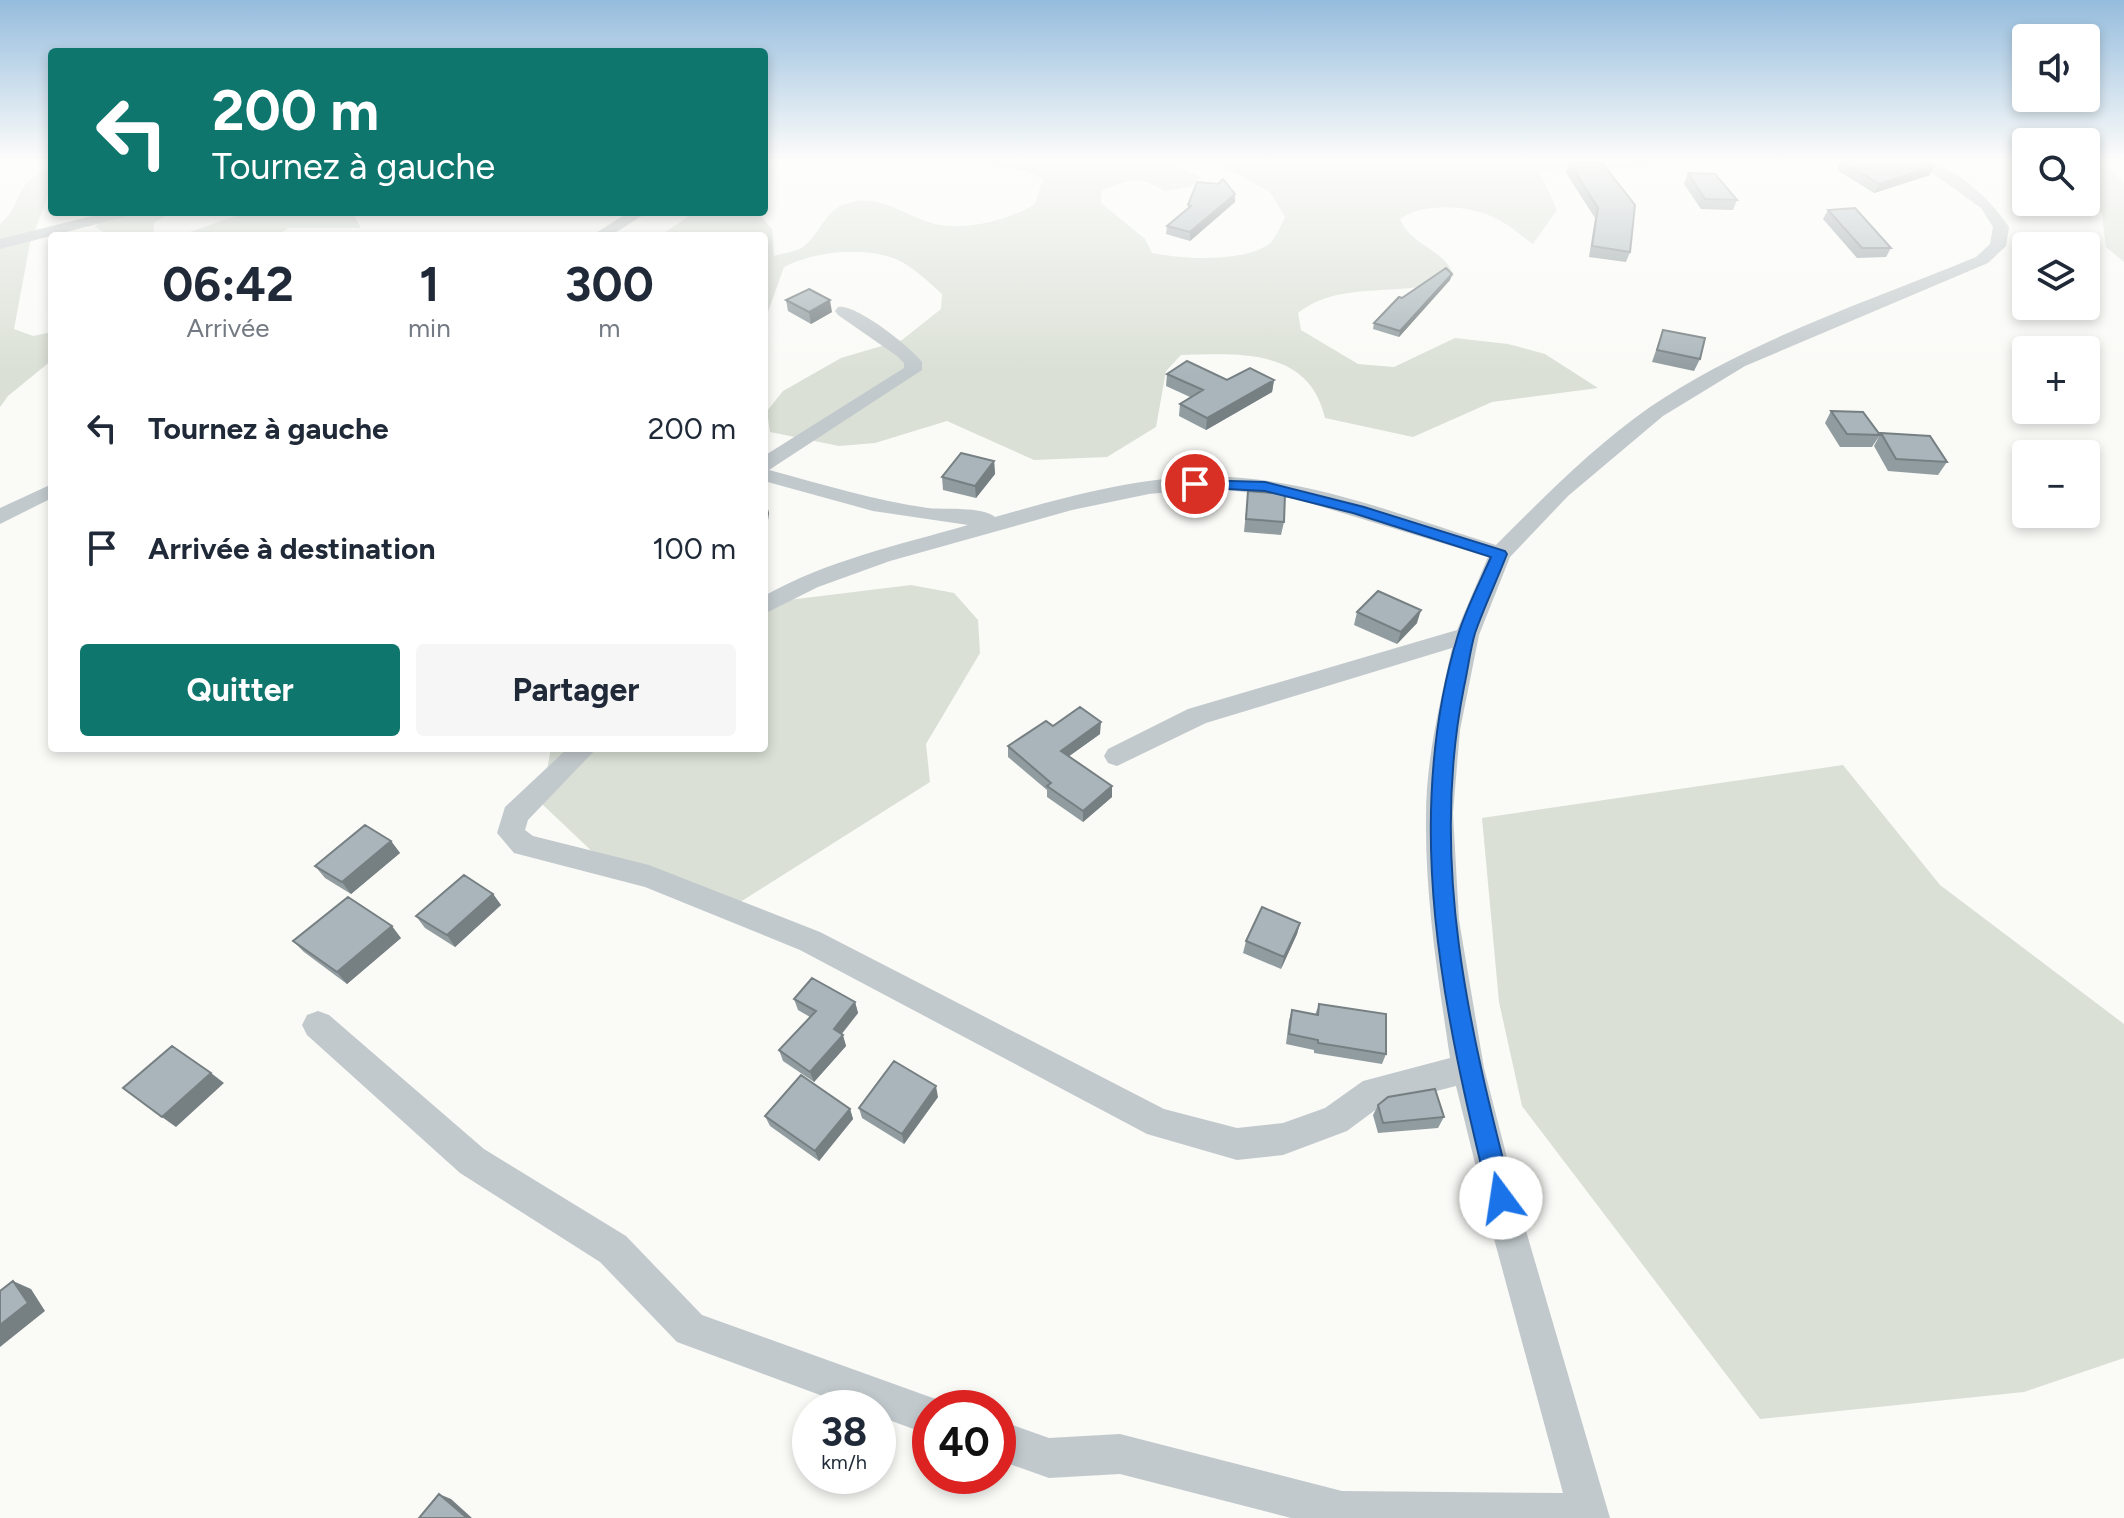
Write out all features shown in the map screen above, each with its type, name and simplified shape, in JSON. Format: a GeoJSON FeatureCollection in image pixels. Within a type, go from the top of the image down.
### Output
{"type":"FeatureCollection","features":[{"type":"Feature","properties":{"kind":"street"},"geometry":{"type":"LineString","coordinates":[[0,244],[48,232]]}},
{"type":"Feature","properties":{"kind":"street"},"geometry":{"type":"LineString","coordinates":[[1016,1446],[1049,1458],[1120,1454],[1342,1511],[1589,1515],[1507,1224],[1468,1068],[1444,920],[1439,813],[1447,730],[1467,635],[1500,554],[1561,492],[1656,412],[1739,362],[1982,260],[1998,246],[2000,232]]}},
{"type":"Feature","properties":{"kind":"street"},"geometry":{"type":"LineString","coordinates":[[768,462],[913,370],[913,362],[903,352],[844,311]]}},
{"type":"Feature","properties":{"kind":"street"},"geometry":{"type":"LineString","coordinates":[[768,476],[881,506],[954,519],[1012,519]]}},
{"type":"Feature","properties":{"kind":"street"},"geometry":{"type":"LineString","coordinates":[[768,604],[837,569],[1012,519],[1108,495],[1195,484],[1265,487],[1358,510],[1500,554]]}},
{"type":"Feature","properties":{"kind":"street"},"geometry":{"type":"LineString","coordinates":[[0,517],[48,492]]}},
{"type":"Feature","properties":{"kind":"street"},"geometry":{"type":"LineString","coordinates":[[1117,756],[1197,716],[1467,635]]}},
{"type":"Feature","properties":{"kind":"street"},"geometry":{"type":"LineString","coordinates":[[580,752],[515,815],[511,833],[524,845],[649,877],[810,941],[1159,1123],[1237,1144],[1283,1139],[1335,1120],[1374,1092],[1468,1068]]}},
{"type":"Feature","properties":{"kind":"street"},"geometry":{"type":"LineString","coordinates":[[318,1025],[472,1161],[613,1249],[690,1329],[912,1409]]}},
{"type":"Feature","properties":{"kind":"shaded area"},"geometry":{"type":"Polygon","coordinates":[[[0,232],[34,232],[14,329],[33,336],[48,333],[48,363],[8,396],[0,407],[0,232]]]}},
{"type":"Feature","properties":{"kind":"shaded area"},"geometry":{"type":"Polygon","coordinates":[[[665,232],[772,232],[774,256],[797,250],[816,232],[1136,232],[1145,239],[1152,253],[1212,258],[1258,250],[1269,244],[1278,232],[1408,232],[1443,260],[1454,276],[1416,287],[1355,292],[1316,302],[1298,313],[1301,330],[1358,364],[1394,367],[1455,338],[1508,344],[1545,354],[1598,388],[1492,402],[1413,437],[1325,418],[1317,395],[1304,378],[1268,360],[1225,354],[1181,355],[1166,371],[1156,427],[1107,457],[1034,460],[947,421],[875,443],[839,446],[770,432],[768,410],[783,391],[841,358],[902,340],[941,309],[942,294],[897,259],[849,252],[822,255],[784,267],[768,312],[768,232],[665,232]]]}},
{"type":"Feature","properties":{"kind":"shaded area"},"geometry":{"type":"Polygon","coordinates":[[[1517,232],[1542,232],[1533,244],[1517,232]]]}},
{"type":"Feature","properties":{"kind":"shaded area"},"geometry":{"type":"Polygon","coordinates":[[[2104,232],[2124,232],[2124,262],[2106,247],[2104,232]]]}},
{"type":"Feature","properties":{"kind":"shaded area"},"geometry":{"type":"Polygon","coordinates":[[[911,585],[954,593],[978,620],[980,653],[926,744],[930,782],[729,909],[599,858],[541,803],[550,752],[768,752],[768,603],[911,585]]]}},
{"type":"Feature","properties":{"kind":"shaded area"},"geometry":{"type":"Polygon","coordinates":[[[1843,765],[1940,885],[2124,1024],[2124,1358],[2024,1392],[1760,1419],[1522,1106],[1499,1002],[1482,818],[1843,765]]]}},
{"type":"Feature","properties":{"kind":"building"},"geometry":{"type":"Polygon","coordinates":[[[1594,232],[1632,232],[1630,252],[1592,246],[1594,232]]]}},
{"type":"Feature","properties":{"kind":"building"},"geometry":{"type":"Polygon","coordinates":[[[1848,232],[1876,232],[1891,248],[1862,248],[1848,232]]]}},
{"type":"Feature","properties":{"kind":"building"},"geometry":{"type":"Polygon","coordinates":[[[1446,268],[1452,274],[1400,331],[1374,323],[1399,297],[1402,298],[1446,268]]]}},
{"type":"Feature","properties":{"kind":"building"},"geometry":{"type":"Polygon","coordinates":[[[809,289],[830,300],[809,312],[786,300],[809,289]]]}},
{"type":"Feature","properties":{"kind":"building"},"geometry":{"type":"Polygon","coordinates":[[[1663,330],[1705,338],[1700,359],[1657,350],[1663,330]]]}},
{"type":"Feature","properties":{"kind":"building"},"geometry":{"type":"Polygon","coordinates":[[[1187,361],[1227,380],[1250,368],[1274,380],[1207,418],[1180,404],[1203,390],[1167,374],[1187,361]]]}},
{"type":"Feature","properties":{"kind":"building"},"geometry":{"type":"Polygon","coordinates":[[[1831,411],[1863,412],[1880,435],[1847,434],[1831,411]]]}},
{"type":"Feature","properties":{"kind":"building"},"geometry":{"type":"Polygon","coordinates":[[[1881,433],[1930,436],[1947,462],[1896,459],[1881,433]]]}},
{"type":"Feature","properties":{"kind":"building"},"geometry":{"type":"Polygon","coordinates":[[[961,453],[994,461],[975,486],[942,477],[961,453]]]}},
{"type":"Feature","properties":{"kind":"building"},"geometry":{"type":"Polygon","coordinates":[[[1248,491],[1285,494],[1284,522],[1246,519],[1248,491]]]}},
{"type":"Feature","properties":{"kind":"building"},"geometry":{"type":"Polygon","coordinates":[[[1378,591],[1421,610],[1401,632],[1357,612],[1378,591]]]}},
{"type":"Feature","properties":{"kind":"building"},"geometry":{"type":"Polygon","coordinates":[[[1080,707],[1101,722],[1061,751],[1112,786],[1083,811],[1047,786],[1051,783],[1008,746],[1046,721],[1053,726],[1080,707]]]}},
{"type":"Feature","properties":{"kind":"building"},"geometry":{"type":"Polygon","coordinates":[[[365,825],[391,841],[342,882],[315,866],[365,825]]]}},
{"type":"Feature","properties":{"kind":"building"},"geometry":{"type":"Polygon","coordinates":[[[464,875],[493,894],[447,935],[416,916],[464,875]]]}},
{"type":"Feature","properties":{"kind":"building"},"geometry":{"type":"Polygon","coordinates":[[[348,897],[392,926],[337,972],[293,941],[348,897]]]}},
{"type":"Feature","properties":{"kind":"building"},"geometry":{"type":"Polygon","coordinates":[[[1262,907],[1300,923],[1284,957],[1246,941],[1262,907]]]}},
{"type":"Feature","properties":{"kind":"building"},"geometry":{"type":"Polygon","coordinates":[[[812,978],[855,1002],[834,1029],[843,1035],[810,1072],[779,1050],[816,1011],[794,999],[812,978]]]}},
{"type":"Feature","properties":{"kind":"building"},"geometry":{"type":"Polygon","coordinates":[[[1319,1004],[1386,1014],[1386,1054],[1318,1043],[1318,1040],[1289,1034],[1292,1010],[1318,1015],[1319,1004]]]}},
{"type":"Feature","properties":{"kind":"building"},"geometry":{"type":"Polygon","coordinates":[[[172,1046],[211,1073],[162,1117],[123,1088],[172,1046]]]}},
{"type":"Feature","properties":{"kind":"building"},"geometry":{"type":"Polygon","coordinates":[[[894,1061],[936,1086],[902,1134],[859,1108],[894,1061]]]}},
{"type":"Feature","properties":{"kind":"building"},"geometry":{"type":"Polygon","coordinates":[[[801,1075],[850,1109],[815,1151],[765,1116],[801,1075]]]}},
{"type":"Feature","properties":{"kind":"building"},"geometry":{"type":"Polygon","coordinates":[[[1435,1089],[1444,1117],[1383,1123],[1378,1105],[1388,1097],[1435,1089]]]}},
{"type":"Feature","properties":{"kind":"building"},"geometry":{"type":"Polygon","coordinates":[[[13,1281],[28,1303],[0,1325],[0,1291],[13,1281]]]}},
{"type":"Feature","properties":{"kind":"building"},"geometry":{"type":"Polygon","coordinates":[[[439,1494],[467,1518],[419,1518],[439,1494]]]}},
{"type":"Feature","properties":{"kind":"route"},"geometry":{"type":"LineString","coordinates":[[1195,484],[1265,487],[1358,510],[1500,554],[1467,635],[1447,730],[1439,813],[1444,920],[1468,1068],[1501,1198]]}}]}
